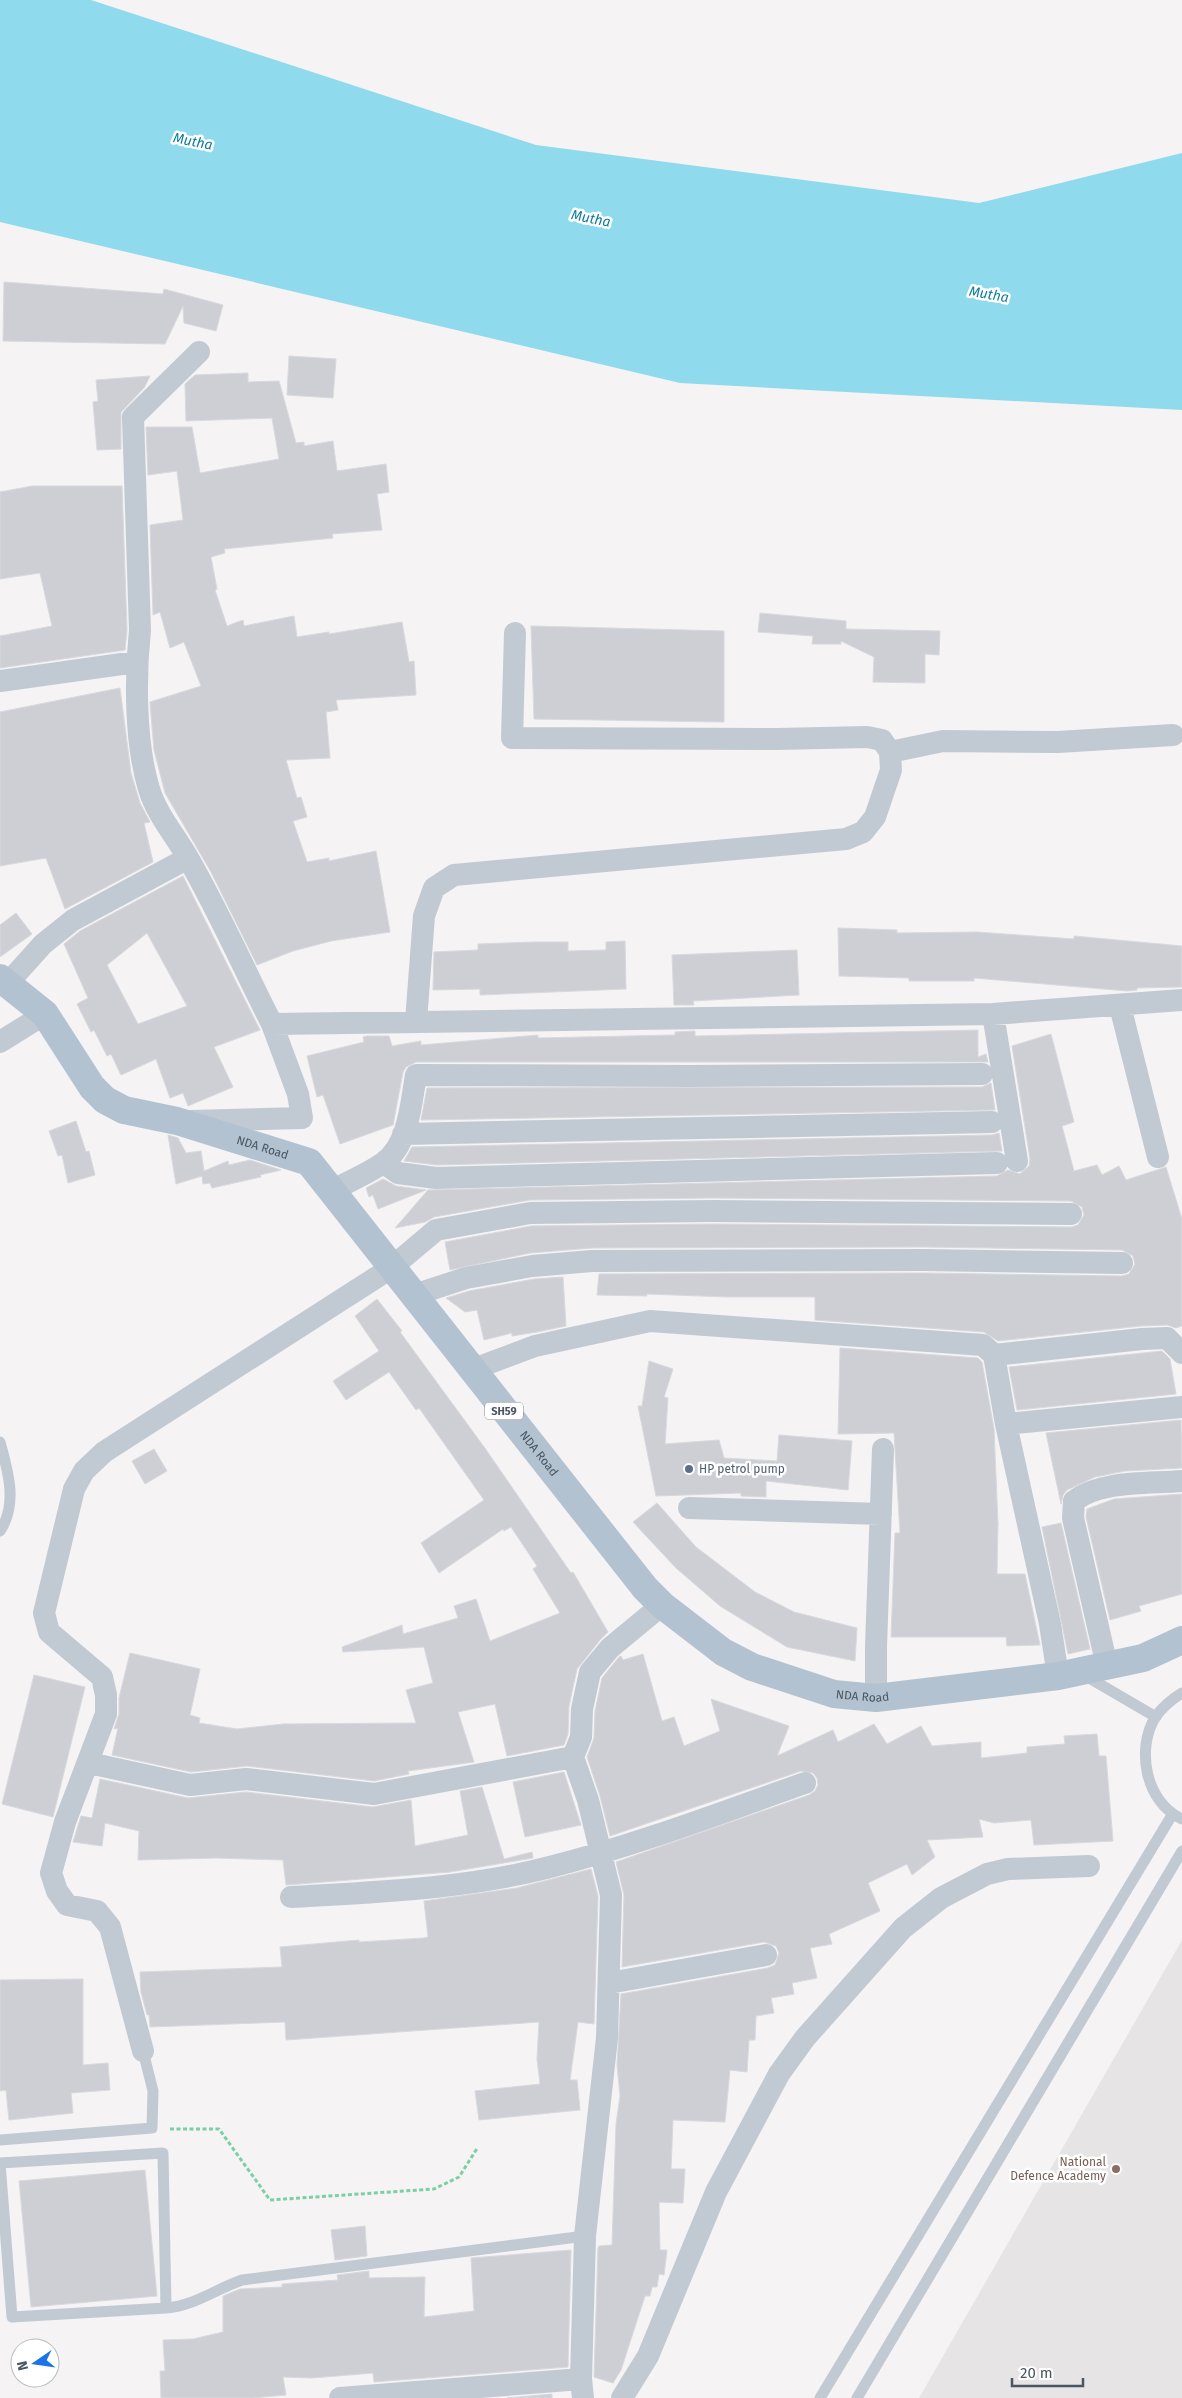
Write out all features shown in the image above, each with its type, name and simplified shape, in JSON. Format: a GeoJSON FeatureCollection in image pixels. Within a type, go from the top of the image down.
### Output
{"type":"FeatureCollection","features":[{"type":"Feature","properties":{"kind":"main road","name":"NDA Road"},"geometry":{"type":"LineString","coordinates":[[4,980],[45,1014],[92,1087],[105,1100],[124,1110],[177,1121],[309,1162],[471,1370],[645,1588],[662,1606],[723,1652],[752,1667],[834,1694],[876,1698],[1069,1674],[1143,1658],[1182,1640]]}},
{"type":"Feature","properties":{"kind":"street"},"geometry":{"type":"LineString","coordinates":[[177,1121],[302,1118],[298,1094],[272,1024],[188,858],[162,818],[149,789],[141,752],[136,662],[140,630],[133,417],[199,352]]}},
{"type":"Feature","properties":{"kind":"street"},"geometry":{"type":"LineString","coordinates":[[416,1021],[424,916],[434,888],[454,875],[846,839],[863,832],[875,818],[891,770],[890,752],[882,740],[867,737],[777,739],[512,738],[515,634]]}},
{"type":"Feature","properties":{"kind":"street"},"geometry":{"type":"LineString","coordinates":[[0,681],[136,662]]}},
{"type":"Feature","properties":{"kind":"street"},"geometry":{"type":"LineString","coordinates":[[890,752],[943,741],[1058,742],[1173,735]]}},
{"type":"Feature","properties":{"kind":"street"},"geometry":{"type":"LineString","coordinates":[[4,980],[42,944],[73,920],[188,858]]}},
{"type":"Feature","properties":{"kind":"street"},"geometry":{"type":"LineString","coordinates":[[272,1024],[993,1014],[1182,1000]]}},
{"type":"Feature","properties":{"kind":"street"},"geometry":{"type":"LineString","coordinates":[[1120,1006],[1158,1156]]}},
{"type":"Feature","properties":{"kind":"street"},"geometry":{"type":"LineString","coordinates":[[0,1042],[45,1014]]}},
{"type":"Feature","properties":{"kind":"street"},"geometry":{"type":"LineString","coordinates":[[384,1163],[398,1173],[436,1178],[1007,1162],[993,1014]]}},
{"type":"Feature","properties":{"kind":"street"},"geometry":{"type":"LineString","coordinates":[[332,1191],[384,1163],[399,1144],[416,1075],[700,1076],[982,1074]]}},
{"type":"Feature","properties":{"kind":"street"},"geometry":{"type":"LineString","coordinates":[[403,1134],[992,1122]]}},
{"type":"Feature","properties":{"kind":"street"},"geometry":{"type":"LineString","coordinates":[[143,2051],[110,1927],[97,1911],[67,1905],[57,1891],[51,1873],[65,1822],[106,1714],[106,1695],[102,1677],[49,1632],[44,1613],[74,1489],[84,1470],[104,1452],[391,1268],[436,1230],[530,1213],[723,1211],[1071,1214]]}},
{"type":"Feature","properties":{"kind":"street"},"geometry":{"type":"LineString","coordinates":[[414,1295],[466,1278],[532,1266],[592,1261],[923,1260],[1122,1263]]}},
{"type":"Feature","properties":{"kind":"street"},"geometry":{"type":"LineString","coordinates":[[471,1370],[535,1346],[650,1321],[983,1345],[994,1355],[1006,1424],[1050,1624],[1069,1674]]}},
{"type":"Feature","properties":{"kind":"street"},"geometry":{"type":"LineString","coordinates":[[994,1355],[1142,1339],[1177,1341]]}},
{"type":"Feature","properties":{"kind":"street"},"geometry":{"type":"LineString","coordinates":[[1006,1424],[1182,1407]]}},
{"type":"Feature","properties":{"kind":"street"},"geometry":{"type":"LineString","coordinates":[[876,1698],[883,1449]]}},
{"type":"Feature","properties":{"kind":"street"},"geometry":{"type":"LineString","coordinates":[[1107,1666],[1073,1518],[1074,1501],[1085,1492],[1101,1488],[1182,1481]]}},
{"type":"Feature","properties":{"kind":"street"},"geometry":{"type":"LineString","coordinates":[[689,1508],[880,1514]]}},
{"type":"Feature","properties":{"kind":"street"},"geometry":{"type":"LineString","coordinates":[[340,2398],[582,2389],[584,2236],[607,2038],[611,1895],[588,1800],[573,1757],[581,1737],[582,1709],[590,1672],[610,1648],[662,1606]]}},
{"type":"Feature","properties":{"kind":"street"},"geometry":{"type":"LineString","coordinates":[[89,1763],[190,1785],[246,1779],[374,1794],[573,1757]]}},
{"type":"Feature","properties":{"kind":"street"},"geometry":{"type":"LineString","coordinates":[[291,1897],[400,1890],[474,1881],[545,1868],[656,1835],[805,1783]]}},
{"type":"Feature","properties":{"kind":"street"},"geometry":{"type":"LineString","coordinates":[[622,2398],[648,2356],[716,2192],[779,2074],[805,2038],[903,1928],[941,1898],[987,1874],[1008,1869],[1089,1866]]}},
{"type":"Feature","properties":{"kind":"street"},"geometry":{"type":"LineString","coordinates":[[609,1983],[766,1955]]}},
{"type":"Feature","properties":{"kind":"lane"},"geometry":{"type":"LineString","coordinates":[[0,1442],[11,1481],[8,1519],[0,1531]]}},
{"type":"Feature","properties":{"kind":"lane"},"geometry":{"type":"LineString","coordinates":[[1069,1674],[1156,1717]]}},
{"type":"Feature","properties":{"kind":"lane"},"geometry":{"type":"LineString","coordinates":[[820,2398],[1177,1817],[1159,1800],[1149,1780],[1145,1758],[1148,1737],[1156,1717],[1171,1700],[1182,1693]]}},
{"type":"Feature","properties":{"kind":"lane"},"geometry":{"type":"LineString","coordinates":[[857,2398],[1182,1851]]}},
{"type":"Feature","properties":{"kind":"lane"},"geometry":{"type":"LineString","coordinates":[[0,2140],[152,2128],[153,2091],[143,2051]]}},
{"type":"Feature","properties":{"kind":"lane"},"geometry":{"type":"LineString","coordinates":[[166,2308],[162,2153],[0,2163],[5,2290],[12,2317],[166,2308],[196,2301],[220,2288],[242,2280],[584,2236]]}},
{"type":"Feature","properties":{"kind":"path"},"geometry":{"type":"LineString","coordinates":[[152,2128],[220,2129],[270,2200],[434,2189],[459,2177],[478,2147]]}},
{"type":"Feature","properties":{"kind":"shaded area","name":"National Defence Academy"},"geometry":{"type":"Polygon","coordinates":[[[1182,1940],[1182,2398],[919,2398],[1182,1940]]]}},
{"type":"Feature","properties":{"kind":"water","name":"Mutha"},"geometry":{"type":"Polygon","coordinates":[[[0,0],[91,0],[536,145],[979,203],[1182,153],[1182,410],[680,383],[0,222],[0,0]]]}},
{"type":"Feature","properties":{"kind":"building"},"geometry":{"type":"Polygon","coordinates":[[[4,282],[163,294],[164,289],[223,305],[216,331],[184,323],[183,306],[165,344],[3,341],[4,282]]]}},
{"type":"Feature","properties":{"kind":"building"},"geometry":{"type":"Polygon","coordinates":[[[289,356],[336,359],[333,398],[287,395],[289,356]]]}},
{"type":"Feature","properties":{"kind":"building"},"geometry":{"type":"Polygon","coordinates":[[[248,373],[248,382],[279,381],[296,443],[304,442],[304,446],[333,441],[337,471],[386,464],[389,492],[377,494],[382,530],[332,534],[333,538],[224,549],[225,553],[211,557],[217,589],[215,590],[227,626],[243,620],[244,626],[294,616],[297,637],[329,632],[329,634],[402,622],[409,662],[414,661],[416,695],[336,700],[338,710],[326,712],[330,758],[286,760],[297,798],[301,797],[307,817],[293,821],[307,862],[329,858],[329,861],[376,851],[390,932],[331,941],[293,951],[257,965],[211,872],[165,793],[154,750],[150,702],[201,686],[184,642],[170,648],[160,612],[153,615],[150,525],[183,520],[177,471],[148,475],[146,427],[192,427],[200,473],[279,459],[272,418],[186,421],[185,384],[195,375],[248,373]]]}},
{"type":"Feature","properties":{"kind":"building"},"geometry":{"type":"Polygon","coordinates":[[[150,376],[144,388],[121,412],[121,449],[97,450],[93,402],[98,401],[96,380],[150,376]]]}},
{"type":"Feature","properties":{"kind":"building"},"geometry":{"type":"Polygon","coordinates":[[[32,486],[122,486],[127,630],[125,650],[0,668],[0,636],[52,626],[40,573],[0,579],[0,492],[32,486]]]}},
{"type":"Feature","properties":{"kind":"building"},"geometry":{"type":"Polygon","coordinates":[[[760,613],[846,621],[846,629],[940,631],[939,655],[925,654],[925,683],[873,682],[874,657],[841,641],[841,644],[812,644],[813,636],[758,632],[760,613]]]}},
{"type":"Feature","properties":{"kind":"building"},"geometry":{"type":"Polygon","coordinates":[[[531,626],[724,631],[724,722],[534,719],[531,626]]]}},
{"type":"Feature","properties":{"kind":"building"},"geometry":{"type":"Polygon","coordinates":[[[120,688],[131,773],[140,803],[150,822],[144,823],[153,862],[65,909],[46,858],[0,866],[0,712],[120,688]]]}},
{"type":"Feature","properties":{"kind":"building"},"geometry":{"type":"Polygon","coordinates":[[[183,876],[260,1030],[214,1047],[233,1087],[188,1106],[183,1093],[170,1098],[156,1059],[121,1075],[111,1054],[107,1056],[94,1030],[91,1032],[77,1004],[88,998],[64,944],[80,931],[183,876]],[[147,933],[107,965],[138,1024],[187,1006],[147,933]]]}},
{"type":"Feature","properties":{"kind":"building"},"geometry":{"type":"Polygon","coordinates":[[[16,913],[32,934],[0,957],[0,925],[16,913]]]}},
{"type":"Feature","properties":{"kind":"building"},"geometry":{"type":"Polygon","coordinates":[[[838,928],[897,930],[897,933],[977,932],[1074,939],[1074,936],[1182,946],[1182,987],[1137,988],[1137,990],[1127,991],[974,978],[974,981],[909,981],[909,978],[839,976],[838,928]]]}},
{"type":"Feature","properties":{"kind":"building"},"geometry":{"type":"Polygon","coordinates":[[[625,941],[626,989],[480,995],[480,989],[433,990],[434,952],[478,950],[478,944],[534,942],[568,942],[568,951],[606,950],[606,942],[625,941]]]}},
{"type":"Feature","properties":{"kind":"building"},"geometry":{"type":"Polygon","coordinates":[[[797,950],[799,995],[693,1001],[694,1005],[674,1005],[672,955],[797,950]]]}},
{"type":"Feature","properties":{"kind":"building"},"geometry":{"type":"Polygon","coordinates":[[[978,1030],[978,1057],[986,1054],[988,1062],[416,1062],[406,1067],[403,1072],[393,1125],[340,1144],[323,1095],[317,1097],[307,1056],[364,1042],[363,1037],[367,1036],[389,1036],[392,1046],[421,1041],[421,1045],[538,1035],[538,1038],[675,1035],[675,1032],[695,1031],[695,1036],[978,1030]]]}},
{"type":"Feature","properties":{"kind":"building"},"geometry":{"type":"Polygon","coordinates":[[[1051,1034],[1074,1122],[1062,1126],[1074,1171],[1097,1165],[1102,1175],[1119,1166],[1126,1180],[1166,1167],[1182,1219],[1182,1326],[1176,1328],[1167,1325],[1141,1326],[998,1341],[984,1332],[815,1320],[815,1297],[597,1295],[599,1274],[923,1273],[1122,1276],[1129,1274],[1135,1264],[1133,1256],[1122,1250],[923,1247],[592,1248],[530,1253],[450,1270],[445,1242],[531,1226],[713,1224],[1071,1227],[1078,1225],[1084,1215],[1082,1207],[1071,1201],[713,1198],[530,1200],[434,1217],[425,1222],[395,1228],[428,1190],[997,1176],[1008,1170],[1020,1174],[1029,1166],[1030,1159],[1012,1046],[1051,1034]]]}},
{"type":"Feature","properties":{"kind":"building"},"geometry":{"type":"Polygon","coordinates":[[[991,1083],[995,1110],[421,1120],[427,1088],[982,1087],[991,1083]]]}},
{"type":"Feature","properties":{"kind":"building"},"geometry":{"type":"Polygon","coordinates":[[[76,1121],[86,1152],[89,1151],[95,1175],[68,1183],[62,1155],[58,1156],[49,1131],[76,1121]]]}},
{"type":"Feature","properties":{"kind":"building"},"geometry":{"type":"Polygon","coordinates":[[[999,1133],[1002,1151],[437,1165],[404,1161],[412,1147],[992,1135],[999,1133]]]}},
{"type":"Feature","properties":{"kind":"building"},"geometry":{"type":"Polygon","coordinates":[[[168,1135],[178,1138],[186,1153],[201,1151],[204,1171],[228,1161],[229,1165],[250,1160],[281,1170],[260,1175],[261,1177],[212,1188],[210,1183],[203,1184],[202,1176],[176,1184],[168,1135]]]}},
{"type":"Feature","properties":{"kind":"building"},"geometry":{"type":"Polygon","coordinates":[[[383,1179],[396,1186],[426,1190],[378,1209],[373,1195],[369,1197],[366,1188],[383,1179]]]}},
{"type":"Feature","properties":{"kind":"building"},"geometry":{"type":"Polygon","coordinates":[[[563,1277],[566,1326],[537,1332],[512,1336],[512,1333],[484,1340],[477,1310],[465,1312],[446,1298],[469,1291],[534,1279],[563,1277]]]}},
{"type":"Feature","properties":{"kind":"building"},"geometry":{"type":"Polygon","coordinates":[[[377,1299],[487,1451],[571,1573],[573,1572],[608,1632],[577,1669],[569,1706],[568,1734],[564,1745],[507,1756],[495,1704],[458,1712],[474,1762],[408,1771],[409,1774],[374,1781],[247,1766],[191,1772],[112,1755],[118,1728],[114,1729],[119,1714],[119,1698],[130,1653],[200,1669],[190,1715],[200,1718],[199,1723],[237,1729],[283,1724],[416,1723],[406,1690],[433,1683],[424,1647],[343,1652],[342,1647],[402,1625],[403,1634],[458,1618],[454,1606],[476,1599],[490,1641],[560,1613],[533,1569],[537,1566],[511,1527],[504,1531],[503,1529],[439,1573],[421,1543],[484,1500],[419,1408],[416,1410],[389,1372],[346,1400],[333,1381],[379,1351],[355,1316],[377,1299]]]}},
{"type":"Feature","properties":{"kind":"building"},"geometry":{"type":"Polygon","coordinates":[[[840,1348],[978,1358],[982,1362],[994,1429],[998,1524],[997,1574],[1025,1574],[1040,1645],[1007,1646],[1006,1637],[891,1637],[895,1533],[900,1533],[894,1433],[838,1434],[840,1348]]]}},
{"type":"Feature","properties":{"kind":"building"},"geometry":{"type":"Polygon","coordinates":[[[1162,1351],[1170,1359],[1176,1394],[1017,1410],[1009,1367],[1162,1351]]]}},
{"type":"Feature","properties":{"kind":"building"},"geometry":{"type":"Polygon","coordinates":[[[649,1361],[673,1369],[664,1397],[668,1398],[665,1444],[719,1440],[724,1458],[777,1461],[779,1435],[852,1441],[848,1490],[766,1481],[766,1497],[741,1496],[741,1493],[656,1496],[638,1406],[642,1406],[649,1361]]]}},
{"type":"Feature","properties":{"kind":"building"},"geometry":{"type":"Polygon","coordinates":[[[1181,1420],[1182,1468],[1125,1471],[1095,1477],[1067,1490],[1063,1495],[1061,1504],[1046,1433],[1181,1420]]]}},
{"type":"Feature","properties":{"kind":"building"},"geometry":{"type":"Polygon","coordinates":[[[154,1449],[167,1471],[145,1484],[132,1461],[154,1449]]]}},
{"type":"Feature","properties":{"kind":"building"},"geometry":{"type":"Polygon","coordinates":[[[1182,1494],[1182,1594],[1139,1606],[1141,1611],[1110,1620],[1086,1517],[1087,1509],[1114,1499],[1182,1494]]]}},
{"type":"Feature","properties":{"kind":"building"},"geometry":{"type":"Polygon","coordinates":[[[657,1503],[696,1547],[755,1592],[794,1612],[857,1628],[855,1661],[787,1647],[720,1606],[676,1568],[633,1522],[657,1503]]]}},
{"type":"Feature","properties":{"kind":"building"},"geometry":{"type":"Polygon","coordinates":[[[1061,1523],[1090,1649],[1068,1654],[1042,1527],[1061,1523]]]}},
{"type":"Feature","properties":{"kind":"building"},"geometry":{"type":"Polygon","coordinates":[[[643,1654],[662,1721],[674,1717],[684,1746],[720,1731],[711,1699],[789,1726],[777,1756],[833,1730],[838,1742],[874,1724],[887,1744],[921,1726],[932,1746],[981,1742],[981,1758],[1027,1753],[1027,1747],[1065,1744],[1064,1736],[1097,1734],[1099,1756],[1106,1756],[1113,1841],[1034,1845],[1031,1820],[994,1823],[979,1819],[983,1837],[927,1840],[935,1857],[912,1875],[907,1864],[868,1883],[880,1911],[829,1934],[832,1944],[810,1948],[817,1978],[792,1983],[794,1994],[771,1998],[774,2013],[756,2016],[755,2040],[749,2040],[747,2072],[730,2070],[725,2122],[673,2120],[671,2169],[685,2169],[683,2203],[659,2202],[660,2250],[667,2250],[664,2275],[659,2274],[657,2287],[652,2287],[650,2296],[645,2296],[621,2370],[613,2383],[594,2377],[598,2248],[599,2246],[612,2245],[616,2124],[620,2096],[617,2065],[621,1994],[768,1968],[775,1965],[779,1953],[776,1946],[764,1942],[622,1967],[624,1895],[616,1862],[809,1795],[815,1791],[818,1785],[817,1778],[813,1773],[801,1771],[610,1836],[600,1796],[587,1757],[594,1738],[595,1711],[602,1678],[619,1657],[621,1656],[623,1660],[643,1654]]]}},
{"type":"Feature","properties":{"kind":"building"},"geometry":{"type":"Polygon","coordinates":[[[34,1675],[85,1687],[53,1817],[2,1804],[34,1675]]]}},
{"type":"Feature","properties":{"kind":"building"},"geometry":{"type":"Polygon","coordinates":[[[564,1772],[581,1825],[525,1837],[513,1782],[564,1772]]]}},
{"type":"Feature","properties":{"kind":"building"},"geometry":{"type":"Polygon","coordinates":[[[100,1779],[188,1798],[246,1792],[373,1807],[411,1800],[415,1846],[468,1835],[460,1791],[482,1787],[504,1859],[532,1852],[533,1858],[450,1872],[286,1885],[283,1860],[216,1858],[138,1860],[139,1831],[105,1823],[102,1846],[73,1842],[81,1816],[92,1818],[100,1779]]]}},
{"type":"Feature","properties":{"kind":"building"},"geometry":{"type":"Polygon","coordinates":[[[591,1869],[598,1896],[594,2024],[578,2022],[570,2080],[577,2080],[580,2110],[479,2120],[475,2091],[540,2084],[537,2059],[539,2022],[286,2040],[285,2022],[150,2027],[149,2015],[147,2015],[141,1992],[140,1972],[282,1967],[280,1947],[359,1940],[359,1942],[424,1938],[428,1937],[424,1901],[517,1888],[591,1869]]]}},
{"type":"Feature","properties":{"kind":"building"},"geometry":{"type":"Polygon","coordinates":[[[83,1979],[83,2065],[108,2063],[110,2090],[71,2093],[73,2113],[9,2120],[6,2090],[0,2091],[0,1980],[83,1979]]]}},
{"type":"Feature","properties":{"kind":"building"},"geometry":{"type":"Polygon","coordinates":[[[145,2170],[157,2296],[31,2307],[19,2181],[145,2170]]]}},
{"type":"Feature","properties":{"kind":"building"},"geometry":{"type":"Polygon","coordinates":[[[365,2226],[367,2256],[335,2260],[331,2230],[365,2226]]]}},
{"type":"Feature","properties":{"kind":"building"},"geometry":{"type":"Polygon","coordinates":[[[571,2250],[568,2367],[374,2382],[373,2373],[312,2378],[283,2377],[286,2395],[252,2398],[161,2398],[160,2371],[165,2371],[163,2340],[193,2339],[223,2332],[223,2296],[240,2289],[282,2287],[282,2284],[338,2280],[337,2275],[369,2271],[369,2278],[425,2277],[424,2317],[474,2311],[471,2258],[571,2250]]]}},
{"type":"Feature","properties":{"kind":"building"},"geometry":{"type":"Polygon","coordinates":[[[552,2394],[552,2398],[507,2398],[552,2394]]]}},
{"type":"Feature","properties":{"kind":"place","name":"HP petrol pump"},"geometry":{"type":"Point","coordinates":[689,1469]}},
{"type":"Feature","properties":{"kind":"place","name":"National Defence Academy"},"geometry":{"type":"Point","coordinates":[1116,2169]}}]}
